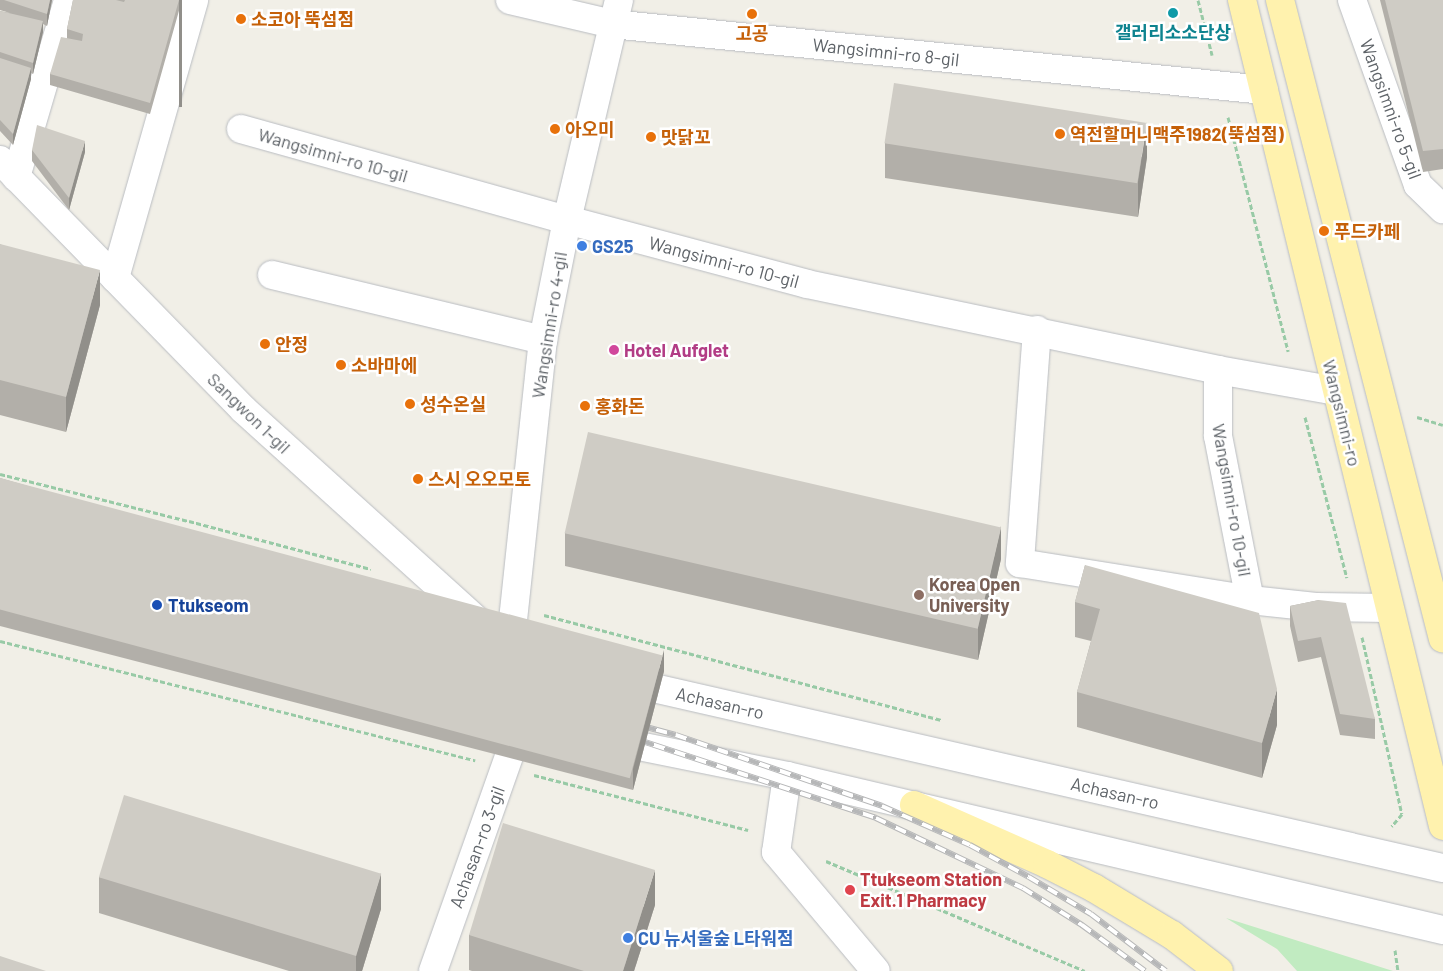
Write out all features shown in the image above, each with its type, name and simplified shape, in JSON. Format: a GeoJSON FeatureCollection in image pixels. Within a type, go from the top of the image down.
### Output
{"type":"FeatureCollection","features":[{"type":"Feature","properties":{"kind":"main road","name":"Wangsimni-ro"},"geometry":{"type":"LineString","coordinates":[[1242,0],[1443,826]]}},
{"type":"Feature","properties":{"kind":"main road"},"geometry":{"type":"LineString","coordinates":[[1280,0],[1443,639]]}},
{"type":"Feature","properties":{"kind":"main road"},"geometry":{"type":"LineString","coordinates":[[914,805],[1047,864],[1094,888],[1172,935],[1219,971]]}},
{"type":"Feature","properties":{"kind":"street"},"geometry":{"type":"LineString","coordinates":[[8,168],[68,0]]}},
{"type":"Feature","properties":{"kind":"street"},"geometry":{"type":"LineString","coordinates":[[115,278],[194,0]]}},
{"type":"Feature","properties":{"kind":"street","name":"Wangsimni-ro 8-gil"},"geometry":{"type":"LineString","coordinates":[[510,0],[1264,90]]}},
{"type":"Feature","properties":{"kind":"street","name":"Wangsimni-ro 5-gil"},"geometry":{"type":"LineString","coordinates":[[1352,0],[1418,185],[1443,209]]}},
{"type":"Feature","properties":{"kind":"street","name":"Wangsimni-ro 4-gil"},"geometry":{"type":"LineString","coordinates":[[519,657],[514,607],[543,340],[567,220],[615,12]]}},
{"type":"Feature","properties":{"kind":"street","name":"Wangsimni-ro 10-gil"},"geometry":{"type":"LineString","coordinates":[[241,129],[567,220],[806,284],[1037,330],[1218,370],[1336,391]]}},
{"type":"Feature","properties":{"kind":"street","name":"Sangwon 1-gil"},"geometry":{"type":"LineString","coordinates":[[8,168],[244,410],[519,657]]}},
{"type":"Feature","properties":{"kind":"street"},"geometry":{"type":"LineString","coordinates":[[272,274],[543,340]]}},
{"type":"Feature","properties":{"kind":"street","name":"Wangsimni-ro 10-gil"},"geometry":{"type":"LineString","coordinates":[[1037,330],[1020,563],[1250,600],[1316,607],[1389,608]]}},
{"type":"Feature","properties":{"kind":"street","name":"Wangsimni-ro 10-gil"},"geometry":{"type":"LineString","coordinates":[[1218,370],[1218,436],[1250,600]]}},
{"type":"Feature","properties":{"kind":"street"},"geometry":{"type":"LineString","coordinates":[[480,648],[519,657]]}},
{"type":"Feature","properties":{"kind":"street","name":"Achasan-ro"},"geometry":{"type":"LineString","coordinates":[[597,675],[1443,868]]}},
{"type":"Feature","properties":{"kind":"street"},"geometry":{"type":"LineString","coordinates":[[492,716],[550,729]]}},
{"type":"Feature","properties":{"kind":"street","name":"Achasan-ro 3-gil"},"geometry":{"type":"LineString","coordinates":[[433,971],[521,723]]}},
{"type":"Feature","properties":{"kind":"street"},"geometry":{"type":"LineString","coordinates":[[588,736],[787,776],[1443,930]]}},
{"type":"Feature","properties":{"kind":"street"},"geometry":{"type":"LineString","coordinates":[[787,776],[776,852],[876,971]]}},
{"type":"Feature","properties":{"kind":"path"},"geometry":{"type":"LineString","coordinates":[[1198,0],[1354,608],[1402,814],[1381,842],[1382,854]]}},
{"type":"Feature","properties":{"kind":"path"},"geometry":{"type":"LineString","coordinates":[[0,474],[189,520],[375,570]]}},
{"type":"Feature","properties":{"kind":"path"},"geometry":{"type":"LineString","coordinates":[[514,607],[945,720]]}},
{"type":"Feature","properties":{"kind":"path"},"geometry":{"type":"LineString","coordinates":[[0,641],[751,830],[777,841]]}},
{"type":"Feature","properties":{"kind":"path"},"geometry":{"type":"LineString","coordinates":[[822,860],[1085,971]]}},
{"type":"Feature","properties":{"kind":"path"},"geometry":{"type":"LineString","coordinates":[[1391,918],[1398,971]]}},
{"type":"Feature","properties":{"kind":"green space"},"geometry":{"type":"Polygon","coordinates":[[[1226,918],[1393,971],[1297,971],[1277,949],[1226,918]]]}},
{"type":"Feature","properties":{"kind":"building"},"geometry":{"type":"Polygon","coordinates":[[[4,0],[50,0],[47,14],[4,0]]]}},
{"type":"Feature","properties":{"kind":"building"},"geometry":{"type":"Polygon","coordinates":[[[73,0],[116,0],[124,2],[125,0],[179,0],[150,103],[50,74],[61,37],[82,41],[83,34],[67,29],[73,0]]]}},
{"type":"Feature","properties":{"kind":"building"},"geometry":{"type":"Polygon","coordinates":[[[1385,0],[1443,0],[1443,149],[1423,151],[1385,0]]]}},
{"type":"Feature","properties":{"kind":"building"},"geometry":{"type":"Polygon","coordinates":[[[0,11],[43,21],[33,63],[0,52],[0,11]]]}},
{"type":"Feature","properties":{"kind":"building"},"geometry":{"type":"Polygon","coordinates":[[[0,58],[31,68],[13,134],[0,120],[0,58]]]}},
{"type":"Feature","properties":{"kind":"building"},"geometry":{"type":"Polygon","coordinates":[[[894,83],[1147,123],[1137,183],[884,143],[894,83]]]}},
{"type":"Feature","properties":{"kind":"building"},"geometry":{"type":"Polygon","coordinates":[[[37,125],[85,141],[69,198],[32,150],[37,125]]]}},
{"type":"Feature","properties":{"kind":"building"},"geometry":{"type":"Polygon","coordinates":[[[0,244],[100,270],[66,397],[0,380],[0,244]]]}},
{"type":"Feature","properties":{"kind":"building"},"geometry":{"type":"Polygon","coordinates":[[[588,432],[1001,527],[978,629],[565,533],[588,432]]]}},
{"type":"Feature","properties":{"kind":"building"},"geometry":{"type":"Polygon","coordinates":[[[0,478],[663,656],[630,778],[0,609],[0,478]]]}},
{"type":"Feature","properties":{"kind":"building"},"geometry":{"type":"Polygon","coordinates":[[[1085,565],[1259,613],[1277,689],[1262,743],[1077,692],[1100,609],[1075,602],[1085,565]]]}},
{"type":"Feature","properties":{"kind":"building"},"geometry":{"type":"Polygon","coordinates":[[[1319,600],[1346,603],[1375,719],[1340,714],[1321,637],[1298,641],[1290,606],[1319,600]]]}},
{"type":"Feature","properties":{"kind":"building"},"geometry":{"type":"Polygon","coordinates":[[[124,795],[381,874],[356,956],[99,877],[124,795]]]}},
{"type":"Feature","properties":{"kind":"building"},"geometry":{"type":"Polygon","coordinates":[[[503,823],[655,870],[623,971],[584,971],[469,935],[503,823]]]}},
{"type":"Feature","properties":{"kind":"building"},"geometry":{"type":"Polygon","coordinates":[[[0,956],[46,971],[0,971],[0,956]]]}},
{"type":"Feature","properties":{"kind":"railway"},"geometry":{"type":"LineString","coordinates":[[635,724],[676,735],[882,806],[970,845],[1091,914],[1166,971]]}},
{"type":"Feature","properties":{"kind":"railway"},"geometry":{"type":"LineString","coordinates":[[633,738],[876,818],[1023,888],[1082,925],[1145,971]]}},
{"type":"Feature","properties":{"kind":"place","name":"갤러리소소단상"},"geometry":{"type":"Point","coordinates":[1173,13]}},
{"type":"Feature","properties":{"kind":"place","name":"고공"},"geometry":{"type":"Point","coordinates":[752,14]}},
{"type":"Feature","properties":{"kind":"place","name":"소코아 뚝섬점"},"geometry":{"type":"Point","coordinates":[241,19]}},
{"type":"Feature","properties":{"kind":"place","name":"아오미"},"geometry":{"type":"Point","coordinates":[555,129]}},
{"type":"Feature","properties":{"kind":"place","name":"역전할머니맥주1982(뚝섬점)"},"geometry":{"type":"Point","coordinates":[1060,134]}},
{"type":"Feature","properties":{"kind":"place","name":"맛닭꼬"},"geometry":{"type":"Point","coordinates":[651,137]}},
{"type":"Feature","properties":{"kind":"place","name":"푸드카페"},"geometry":{"type":"Point","coordinates":[1324,231]}},
{"type":"Feature","properties":{"kind":"place","name":"GS25"},"geometry":{"type":"Point","coordinates":[582,246]}},
{"type":"Feature","properties":{"kind":"place","name":"안정"},"geometry":{"type":"Point","coordinates":[265,344]}},
{"type":"Feature","properties":{"kind":"place","name":"Hotel Aufglet"},"geometry":{"type":"Point","coordinates":[614,350]}},
{"type":"Feature","properties":{"kind":"place","name":"소바마에"},"geometry":{"type":"Point","coordinates":[341,365]}},
{"type":"Feature","properties":{"kind":"place","name":"성수온실"},"geometry":{"type":"Point","coordinates":[410,404]}},
{"type":"Feature","properties":{"kind":"place","name":"홍화돈"},"geometry":{"type":"Point","coordinates":[585,406]}},
{"type":"Feature","properties":{"kind":"place","name":"스시 오오모토"},"geometry":{"type":"Point","coordinates":[418,479]}},
{"type":"Feature","properties":{"kind":"place","name":"Korea Open University"},"geometry":{"type":"Point","coordinates":[919,595]}},
{"type":"Feature","properties":{"kind":"place","name":"Ttukseom"},"geometry":{"type":"Point","coordinates":[157,605]}},
{"type":"Feature","properties":{"kind":"place","name":"Ttukseom Station Exit.1 Pharmacy"},"geometry":{"type":"Point","coordinates":[850,890]}},
{"type":"Feature","properties":{"kind":"place","name":"CU 뉴서울숲 L타워점"},"geometry":{"type":"Point","coordinates":[628,938]}}]}
